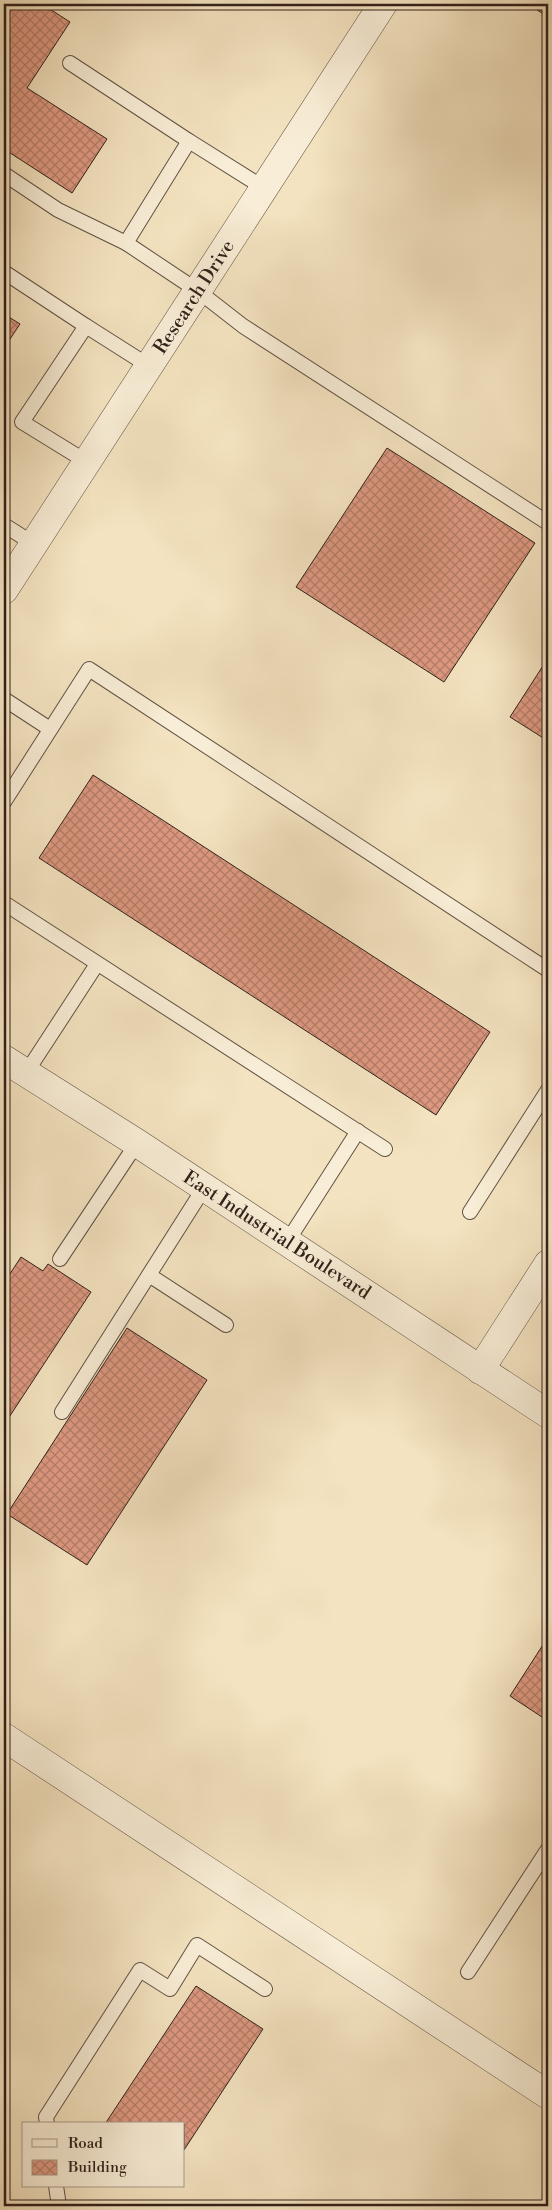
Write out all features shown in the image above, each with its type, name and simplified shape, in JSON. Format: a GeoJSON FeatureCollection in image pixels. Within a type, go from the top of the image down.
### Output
{"type":"FeatureCollection","features":[{"type":"Feature","properties":{"kind":"street","name":"Research Drive"},"geometry":{"type":"LineString","coordinates":[[4,590],[384,4]]}},
{"type":"Feature","properties":{"kind":"street","name":"East Industrial Boulevard"},"geometry":{"type":"LineString","coordinates":[[15,1066],[138,1143],[548,1414]]}},
{"type":"Feature","properties":{"kind":"street"},"geometry":{"type":"LineString","coordinates":[[480,1370],[548,1264]]}},
{"type":"Feature","properties":{"kind":"street"},"geometry":{"type":"LineString","coordinates":[[4,1737],[548,2095]]}},
{"type":"Feature","properties":{"kind":"lane"},"geometry":{"type":"LineString","coordinates":[[70,63],[264,188]]}},
{"type":"Feature","properties":{"kind":"lane"},"geometry":{"type":"LineString","coordinates":[[126,242],[189,141]]}},
{"type":"Feature","properties":{"kind":"lane"},"geometry":{"type":"LineString","coordinates":[[4,174],[58,210],[126,242],[198,291],[243,326],[548,523]]}},
{"type":"Feature","properties":{"kind":"lane"},"geometry":{"type":"LineString","coordinates":[[4,272],[149,366]]}},
{"type":"Feature","properties":{"kind":"lane"},"geometry":{"type":"LineString","coordinates":[[86,326],[22,422],[87,462]]}},
{"type":"Feature","properties":{"kind":"lane"},"geometry":{"type":"LineString","coordinates":[[4,525],[34,544]]}},
{"type":"Feature","properties":{"kind":"lane"},"geometry":{"type":"LineString","coordinates":[[4,802],[89,669],[548,970]]}},
{"type":"Feature","properties":{"kind":"lane"},"geometry":{"type":"LineString","coordinates":[[4,699],[50,729]]}},
{"type":"Feature","properties":{"kind":"lane"},"geometry":{"type":"LineString","coordinates":[[4,903],[385,1149]]}},
{"type":"Feature","properties":{"kind":"lane"},"geometry":{"type":"LineString","coordinates":[[15,1066],[97,964]]}},
{"type":"Feature","properties":{"kind":"lane"},"geometry":{"type":"LineString","coordinates":[[470,1212],[548,1090]]}},
{"type":"Feature","properties":{"kind":"lane"},"geometry":{"type":"LineString","coordinates":[[287,1242],[358,1131]]}},
{"type":"Feature","properties":{"kind":"lane"},"geometry":{"type":"LineString","coordinates":[[60,1259],[138,1143]]}},
{"type":"Feature","properties":{"kind":"lane"},"geometry":{"type":"LineString","coordinates":[[62,1412],[204,1188]]}},
{"type":"Feature","properties":{"kind":"lane"},"geometry":{"type":"LineString","coordinates":[[149,1276],[226,1325]]}},
{"type":"Feature","properties":{"kind":"lane"},"geometry":{"type":"LineString","coordinates":[[468,1972],[548,1849]]}},
{"type":"Feature","properties":{"kind":"lane"},"geometry":{"type":"LineString","coordinates":[[47,2122],[46,2117],[140,1970],[170,1989],[197,1945],[265,1989]]}},
{"type":"Feature","properties":{"kind":"lane"},"geometry":{"type":"LineString","coordinates":[[56,2188],[59,2206]]}},
{"type":"Feature","properties":{"kind":"building"},"geometry":{"type":"Polygon","coordinates":[[[4,4],[42,4],[70,22],[27,88],[107,139],[72,193],[4,149],[4,4]]]}},
{"type":"Feature","properties":{"kind":"building"},"geometry":{"type":"Polygon","coordinates":[[[528,4],[548,4],[548,17],[528,4]]]}},
{"type":"Feature","properties":{"kind":"building"},"geometry":{"type":"Polygon","coordinates":[[[4,314],[20,324],[4,348],[4,314]]]}},
{"type":"Feature","properties":{"kind":"building"},"geometry":{"type":"Polygon","coordinates":[[[387,448],[535,543],[444,682],[296,587],[387,448]]]}},
{"type":"Feature","properties":{"kind":"building"},"geometry":{"type":"Polygon","coordinates":[[[548,658],[548,741],[510,717],[548,658]]]}},
{"type":"Feature","properties":{"kind":"building"},"geometry":{"type":"Polygon","coordinates":[[[93,775],[490,1032],[436,1115],[39,858],[93,775]]]}},
{"type":"Feature","properties":{"kind":"building"},"geometry":{"type":"Polygon","coordinates":[[[21,1257],[43,1271],[48,1264],[91,1292],[4,1425],[4,1283],[21,1257]]]}},
{"type":"Feature","properties":{"kind":"building"},"geometry":{"type":"Polygon","coordinates":[[[127,1328],[207,1380],[87,1565],[7,1514],[127,1328]]]}},
{"type":"Feature","properties":{"kind":"building"},"geometry":{"type":"Polygon","coordinates":[[[548,1637],[548,1721],[510,1696],[548,1637]]]}},
{"type":"Feature","properties":{"kind":"building"},"geometry":{"type":"Polygon","coordinates":[[[196,1986],[263,2029],[185,2148],[185,2122],[106,2122],[196,1986]]]}}]}
